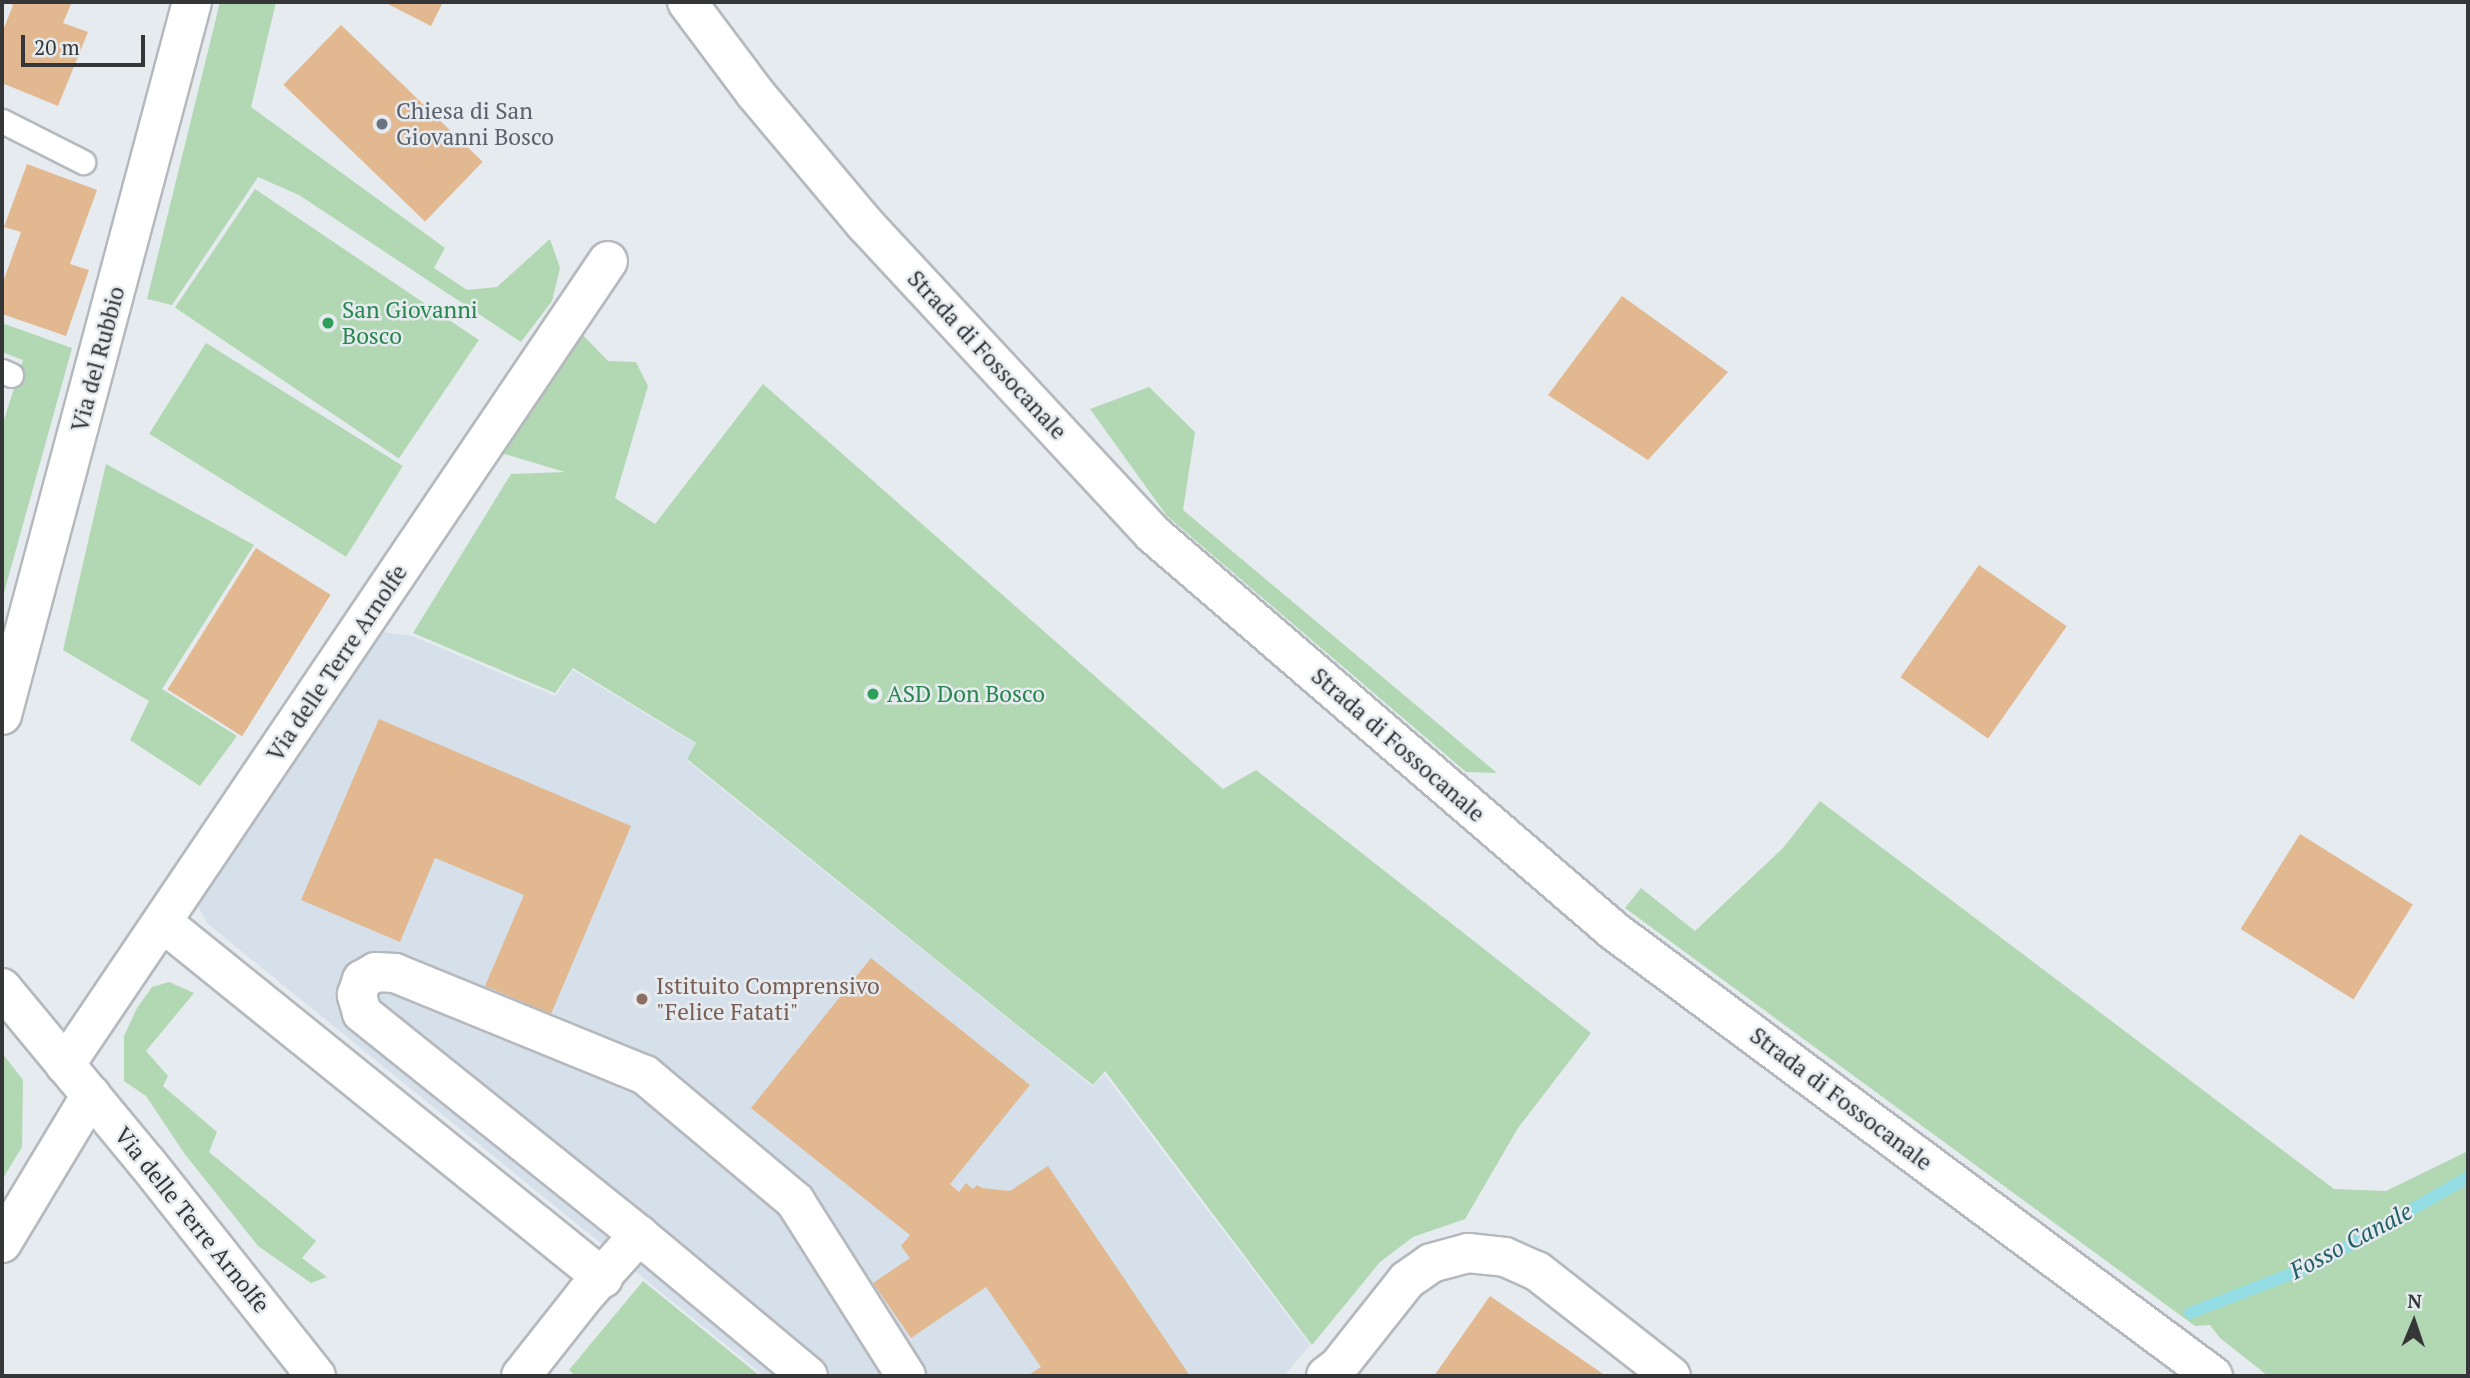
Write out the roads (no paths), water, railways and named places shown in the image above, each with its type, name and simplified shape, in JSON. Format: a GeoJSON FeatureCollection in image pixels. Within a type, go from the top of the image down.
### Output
{"type":"FeatureCollection","features":[{"type":"Feature","properties":{"kind":"street","name":"Via del Rubbio"},"geometry":{"type":"LineString","coordinates":[[2,715],[192,2]]}},
{"type":"Feature","properties":{"kind":"street","name":"Strada di Fossocanale"},"geometry":{"type":"LineString","coordinates":[[687,2],[755,93],[865,224],[1153,534],[1614,931],[2213,1376]]}},
{"type":"Feature","properties":{"kind":"street","name":"Via delle Terre Arnolfe"},"geometry":{"type":"LineString","coordinates":[[65,1065],[608,261]]}},
{"type":"Feature","properties":{"kind":"street"},"geometry":{"type":"LineString","coordinates":[[162,922],[603,1278]]}},
{"type":"Feature","properties":{"kind":"street"},"geometry":{"type":"LineString","coordinates":[[808,1376],[639,1235],[362,1013],[357,995],[362,980],[376,972],[395,973],[645,1074],[794,1201],[906,1376]]}},
{"type":"Feature","properties":{"kind":"street","name":"Via delle Terre Arnolfe"},"geometry":{"type":"LineString","coordinates":[[2,988],[91,1095],[304,1370]]}},
{"type":"Feature","properties":{"kind":"street"},"geometry":{"type":"LineString","coordinates":[[2,1243],[91,1095]]}},
{"type":"Feature","properties":{"kind":"street"},"geometry":{"type":"LineString","coordinates":[[521,1376],[585,1295],[639,1235]]}},
{"type":"Feature","properties":{"kind":"street"},"geometry":{"type":"LineString","coordinates":[[1339,1373],[1407,1280],[1431,1263],[1468,1253],[1505,1257],[1537,1271],[1671,1376]]}},
{"type":"Feature","properties":{"kind":"lane"},"geometry":{"type":"LineString","coordinates":[[2,121],[83,162]]}},
{"type":"Feature","properties":{"kind":"waterway","name":"Fosso Canale"},"geometry":{"type":"LineString","coordinates":[[2190,1313],[2317,1264],[2468,1177]]}},
{"type":"Feature","properties":{"kind":"place","name":"Chiesa di San Giovanni Bosco"},"geometry":{"type":"Point","coordinates":[382,124]}},
{"type":"Feature","properties":{"kind":"place","name":"San Giovanni Bosco"},"geometry":{"type":"Point","coordinates":[328,323]}},
{"type":"Feature","properties":{"kind":"place","name":"ASD Don Bosco"},"geometry":{"type":"Point","coordinates":[873,694]}},
{"type":"Feature","properties":{"kind":"place","name":"Istituito Comprensivo \"Felice Fatati\""},"geometry":{"type":"Point","coordinates":[642,999]}}]}
